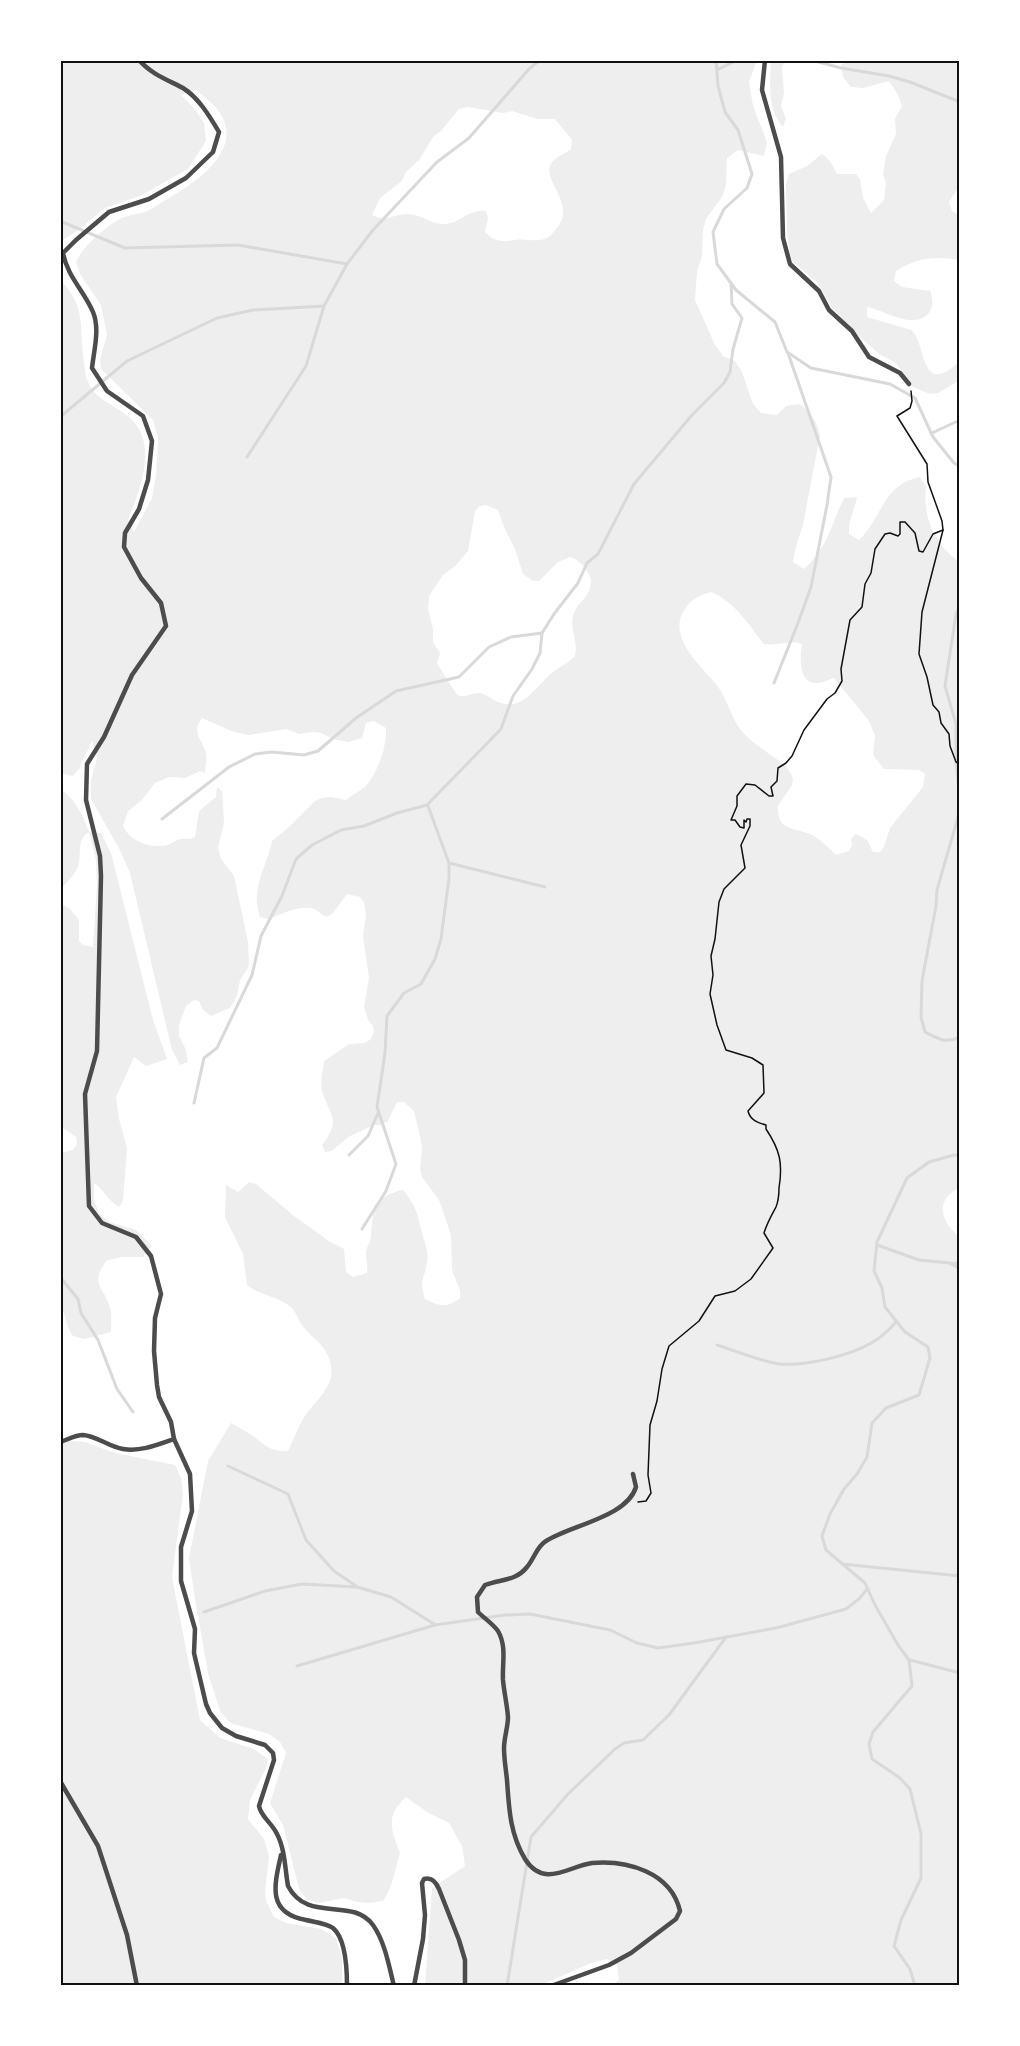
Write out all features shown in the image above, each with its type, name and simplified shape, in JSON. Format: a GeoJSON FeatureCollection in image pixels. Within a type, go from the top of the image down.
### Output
{"type":"FeatureCollection","features":[{"type":"Feature","properties":{"kind":"street"},"geometry":{"type":"LineString","coordinates":[[139,60],[159,76],[186,90],[207,112],[219,132],[213,152],[186,178],[149,199],[109,212],[63,253],[65,266],[94,313],[97,335],[92,368],[107,391],[142,416],[152,441],[148,480],[139,509],[125,533],[124,547],[141,578],[161,603],[166,626],[132,675],[104,737],[87,764],[86,800],[100,856],[101,876],[97,1051],[85,1094],[89,1206],[102,1223],[136,1237],[151,1256],[161,1294],[155,1318],[154,1351],[159,1397],[190,1474],[192,1511],[182,1547],[181,1581],[195,1629],[194,1653],[198,1676],[207,1704],[216,1722],[229,1733],[265,1745],[273,1753],[274,1761],[259,1806],[261,1813],[276,1832],[288,1886],[301,1903],[344,1910],[365,1918],[371,1923],[383,1947],[394,1986]]}},
{"type":"Feature","properties":{"kind":"street"},"geometry":{"type":"LineString","coordinates":[[765,63],[762,90],[782,157],[783,238],[790,264],[819,291],[829,310],[852,331],[869,357],[900,373],[909,384]]}},
{"type":"Feature","properties":{"kind":"street"},"geometry":{"type":"LineString","coordinates":[[60,1442],[81,1435],[93,1437],[122,1449],[136,1450],[174,1439]]}},
{"type":"Feature","properties":{"kind":"street"},"geometry":{"type":"LineString","coordinates":[[551,1986],[609,1965],[631,1953],[676,1919],[680,1911],[677,1902],[659,1878],[646,1870],[596,1863],[552,1874],[535,1869],[527,1862],[516,1841],[508,1811],[504,1749],[508,1718],[503,1677],[505,1654],[498,1631],[478,1612],[477,1597],[485,1585],[505,1581],[520,1574],[544,1542],[613,1511],[630,1500],[636,1488],[633,1474]]}},
{"type":"Feature","properties":{"kind":"street"},"geometry":{"type":"LineString","coordinates":[[60,1781],[98,1846],[127,1935],[137,1986]]}},
{"type":"Feature","properties":{"kind":"street"},"geometry":{"type":"LineString","coordinates":[[282,1852],[277,1872],[276,1897],[280,1909],[291,1917],[316,1922],[333,1929],[342,1944],[347,1966],[347,1986]]}},
{"type":"Feature","properties":{"kind":"street"},"geometry":{"type":"LineString","coordinates":[[414,1986],[423,1939],[422,1883],[428,1878],[434,1881],[439,1888],[459,1940],[466,1967],[465,1986]]}},
{"type":"Feature","properties":{"kind":"path"},"geometry":{"type":"LineString","coordinates":[[909,384],[912,393],[910,408],[897,416],[927,464],[928,482],[943,530],[922,612],[919,654],[933,705],[939,712],[941,723],[949,734],[950,746],[956,762],[960,764]]}},
{"type":"Feature","properties":{"kind":"path"},"geometry":{"type":"LineString","coordinates":[[630,1500],[646,1501],[651,1493],[648,1475],[650,1425],[669,1346],[699,1321],[715,1296],[735,1291],[750,1279],[773,1248],[764,1233],[767,1222],[776,1207],[782,1169],[779,1153],[766,1125],[758,1123],[748,1112],[764,1093],[763,1065],[752,1058],[726,1050],[710,994],[713,975],[711,956],[719,902],[724,889],[745,868],[741,845],[750,826],[750,819],[746,822],[744,820],[744,828],[740,828],[735,820],[731,820],[737,806],[737,796],[746,784],[755,785],[769,796],[773,796],[771,787],[777,782],[778,768],[792,756],[804,730],[827,699],[836,693],[842,681],[841,669],[850,620],[862,607],[866,584],[872,573],[875,549],[885,534],[898,536],[900,522],[905,522],[915,533],[919,551],[923,552],[933,534],[943,530]]}},
{"type":"Feature","properties":{"kind":"shaded area"},"geometry":{"type":"Polygon","coordinates":[[[60,60],[757,60],[749,82],[753,106],[767,142],[764,156],[738,150],[727,158],[726,185],[722,197],[706,219],[703,231],[702,256],[697,272],[695,300],[715,345],[723,356],[735,361],[742,372],[753,404],[761,413],[777,415],[786,406],[799,404],[810,413],[817,425],[820,435],[803,525],[793,562],[804,569],[812,561],[824,544],[844,498],[857,497],[849,534],[859,540],[890,494],[907,481],[920,477],[926,487],[926,509],[932,529],[944,548],[960,562],[960,1188],[946,1198],[943,1211],[948,1225],[960,1237],[960,1986],[610,1986],[619,1980],[617,1964],[607,1959],[591,1963],[539,1986],[425,1986],[432,1888],[465,1866],[462,1846],[449,1823],[427,1812],[406,1797],[392,1817],[392,1830],[400,1853],[391,1884],[383,1901],[357,1902],[344,1898],[319,1903],[307,1900],[299,1889],[283,1825],[270,1803],[286,1753],[280,1742],[269,1734],[230,1723],[220,1711],[208,1673],[189,1558],[208,1461],[231,1423],[269,1448],[288,1451],[304,1417],[324,1392],[331,1378],[330,1362],[326,1352],[304,1328],[292,1308],[247,1285],[243,1254],[225,1217],[226,1185],[238,1192],[249,1182],[256,1184],[294,1216],[344,1249],[346,1272],[353,1277],[367,1273],[366,1251],[371,1238],[374,1211],[377,1205],[386,1196],[403,1190],[416,1210],[427,1251],[422,1284],[425,1299],[447,1305],[460,1298],[460,1291],[452,1270],[451,1235],[439,1200],[422,1177],[420,1170],[422,1147],[414,1111],[404,1102],[397,1102],[388,1121],[348,1137],[332,1151],[325,1152],[322,1145],[333,1123],[321,1088],[324,1061],[349,1044],[365,1043],[371,1039],[374,1032],[364,1007],[369,978],[363,936],[366,915],[364,902],[360,897],[347,894],[333,913],[327,917],[315,909],[304,908],[267,919],[260,917],[257,906],[258,887],[272,841],[315,801],[331,797],[346,800],[366,786],[381,758],[386,728],[374,721],[366,723],[362,738],[348,742],[333,739],[321,733],[299,734],[286,729],[249,735],[234,732],[202,718],[197,733],[206,754],[205,773],[200,771],[185,778],[169,777],[155,783],[142,800],[128,811],[123,826],[130,836],[145,844],[165,846],[195,837],[199,811],[216,797],[217,787],[222,791],[224,823],[218,848],[221,859],[234,876],[248,942],[249,962],[240,980],[237,996],[230,1008],[211,1016],[203,1010],[199,1001],[194,1000],[186,1006],[179,1025],[179,1036],[186,1050],[188,1062],[180,1065],[172,1050],[130,873],[120,850],[91,799],[91,780],[97,758],[92,741],[79,769],[73,776],[60,773],[60,280],[69,290],[78,309],[85,374],[90,387],[100,397],[128,416],[138,427],[143,439],[145,453],[142,481],[128,520],[134,532],[152,498],[158,439],[153,420],[101,369],[100,360],[107,335],[101,305],[80,274],[76,262],[89,244],[112,224],[124,217],[151,209],[192,183],[214,163],[222,152],[226,140],[226,127],[218,110],[197,90],[181,95],[204,123],[206,141],[188,169],[140,196],[105,208],[60,242],[60,60]],[[468,107],[459,109],[433,137],[419,160],[406,172],[402,181],[380,198],[372,215],[387,218],[409,214],[446,224],[475,212],[486,211],[488,218],[485,232],[495,239],[502,241],[539,240],[548,237],[557,228],[563,211],[562,202],[549,173],[550,166],[556,158],[571,149],[572,140],[555,119],[537,119],[512,111],[503,113],[468,107]],[[486,505],[480,506],[475,511],[468,551],[455,566],[443,575],[429,596],[428,609],[433,629],[433,642],[440,653],[437,664],[458,695],[480,693],[502,703],[512,704],[525,699],[553,672],[575,656],[576,645],[572,618],[576,608],[589,591],[591,579],[583,565],[570,557],[558,562],[539,581],[533,581],[523,574],[498,510],[486,505]],[[711,592],[699,596],[685,609],[680,619],[682,640],[687,650],[720,689],[740,729],[756,745],[787,767],[793,778],[792,785],[778,806],[780,820],[787,827],[813,836],[836,855],[849,851],[852,846],[851,839],[856,834],[867,840],[873,852],[880,852],[890,828],[923,787],[925,774],[919,770],[884,769],[873,755],[875,736],[869,721],[834,678],[814,683],[805,678],[801,667],[802,644],[764,644],[747,621],[720,596],[711,592]]]}},
{"type":"Feature","properties":{"kind":"shaded area"},"geometry":{"type":"Polygon","coordinates":[[[771,60],[785,60],[782,67],[784,93],[781,106],[786,119],[783,127],[772,104],[771,60]]]}},
{"type":"Feature","properties":{"kind":"shaded area"},"geometry":{"type":"Polygon","coordinates":[[[849,60],[960,60],[960,185],[949,202],[952,211],[960,216],[960,260],[943,258],[919,260],[896,271],[894,281],[902,287],[930,291],[932,306],[928,314],[922,318],[907,320],[867,307],[867,317],[911,330],[916,336],[926,365],[931,371],[937,374],[947,371],[960,361],[960,380],[938,393],[930,394],[913,387],[896,363],[879,354],[858,335],[831,306],[817,282],[793,262],[790,255],[786,185],[789,174],[807,166],[822,154],[837,174],[856,174],[860,179],[863,198],[871,213],[884,200],[886,183],[883,174],[886,156],[896,134],[895,119],[902,106],[889,81],[863,88],[851,87],[843,77],[841,65],[849,60]]]}},
{"type":"Feature","properties":{"kind":"shaded area"},"geometry":{"type":"Polygon","coordinates":[[[60,789],[74,802],[89,832],[82,839],[78,867],[60,890],[60,789]]]}},
{"type":"Feature","properties":{"kind":"shaded area"},"geometry":{"type":"Polygon","coordinates":[[[89,832],[101,833],[111,853],[153,1020],[167,1059],[146,1066],[134,1057],[116,1097],[127,1148],[123,1201],[119,1207],[94,1183],[94,1200],[99,1213],[109,1222],[136,1230],[152,1246],[143,1257],[121,1257],[106,1261],[98,1281],[110,1308],[111,1332],[85,1339],[73,1336],[60,1304],[60,1153],[73,1150],[77,1144],[76,1137],[60,1126],[60,904],[69,908],[79,920],[79,941],[83,945],[93,947],[97,885],[96,860],[89,832]]]}},
{"type":"Feature","properties":{"kind":"shaded area"},"geometry":{"type":"Polygon","coordinates":[[[60,1440],[85,1442],[115,1453],[175,1465],[181,1478],[183,1494],[172,1577],[200,1720],[220,1738],[254,1749],[268,1759],[250,1800],[248,1819],[264,1839],[269,1856],[266,1901],[274,1917],[286,1923],[321,1929],[336,1938],[342,1958],[342,1986],[60,1986],[60,1440]]]}},
{"type":"Feature","properties":{"kind":"waterway"},"geometry":{"type":"LineString","coordinates":[[247,457],[306,366],[324,306],[347,264],[373,230],[437,162],[469,138],[529,69],[540,60]]}},
{"type":"Feature","properties":{"kind":"waterway"},"geometry":{"type":"LineString","coordinates":[[716,60],[718,86],[725,112],[738,130],[752,174],[747,188],[724,209],[713,232],[717,264],[736,290],[775,322],[787,352],[811,368],[890,384],[915,398],[933,437],[954,463],[960,466]]}},
{"type":"Feature","properties":{"kind":"waterway"},"geometry":{"type":"LineString","coordinates":[[717,70],[737,60]]}},
{"type":"Feature","properties":{"kind":"waterway"},"geometry":{"type":"LineString","coordinates":[[811,60],[841,68],[889,76],[960,102]]}},
{"type":"Feature","properties":{"kind":"waterway"},"geometry":{"type":"LineString","coordinates":[[60,221],[125,248],[238,245],[347,264]]}},
{"type":"Feature","properties":{"kind":"waterway"},"geometry":{"type":"LineString","coordinates":[[194,1103],[204,1058],[217,1048],[252,975],[261,936],[282,896],[296,859],[312,845],[341,830],[364,826],[397,813],[427,805],[501,729],[513,696],[540,653],[542,633],[578,583],[587,563],[598,554],[634,484],[692,415],[724,383],[730,372],[733,349],[742,318],[732,304],[731,283]]}},
{"type":"Feature","properties":{"kind":"waterway"},"geometry":{"type":"LineString","coordinates":[[60,417],[127,361],[217,318],[253,310],[324,306]]}},
{"type":"Feature","properties":{"kind":"waterway"},"geometry":{"type":"LineString","coordinates":[[774,683],[811,587],[831,477],[788,353]]}},
{"type":"Feature","properties":{"kind":"waterway"},"geometry":{"type":"LineString","coordinates":[[932,433],[960,420]]}},
{"type":"Feature","properties":{"kind":"waterway"},"geometry":{"type":"LineString","coordinates":[[960,606],[956,614],[945,686],[956,724],[956,762],[960,798]]}},
{"type":"Feature","properties":{"kind":"waterway"},"geometry":{"type":"LineString","coordinates":[[162,819],[229,767],[255,754],[272,752],[304,755],[318,751],[356,718],[396,691],[459,677],[489,647],[511,637],[542,633]]}},
{"type":"Feature","properties":{"kind":"waterway"},"geometry":{"type":"LineString","coordinates":[[362,1229],[386,1191],[396,1164],[377,1107],[385,1053],[387,1016],[404,993],[421,984],[435,959],[441,939],[449,863],[428,806]]}},
{"type":"Feature","properties":{"kind":"waterway"},"geometry":{"type":"LineString","coordinates":[[960,810],[937,890],[922,981],[921,1017],[925,1032],[930,1035],[946,1040],[960,1037]]}},
{"type":"Feature","properties":{"kind":"waterway"},"geometry":{"type":"LineString","coordinates":[[449,863],[545,887]]}},
{"type":"Feature","properties":{"kind":"waterway"},"geometry":{"type":"LineString","coordinates":[[349,1155],[368,1136],[378,1113]]}},
{"type":"Feature","properties":{"kind":"waterway"},"geometry":{"type":"LineString","coordinates":[[915,1986],[910,1969],[894,1946],[901,1920],[921,1878],[921,1834],[910,1789],[900,1778],[872,1759],[869,1744],[873,1732],[912,1686],[909,1660],[875,1605],[865,1583],[826,1550],[822,1536],[830,1514],[844,1489],[857,1474],[867,1457],[872,1423],[886,1408],[919,1395],[930,1358],[928,1347],[905,1332],[885,1307],[882,1288],[874,1271],[877,1242],[907,1178],[929,1162],[960,1155]]}},
{"type":"Feature","properties":{"kind":"waterway"},"geometry":{"type":"LineString","coordinates":[[877,1245],[919,1260],[960,1264]]}},
{"type":"Feature","properties":{"kind":"waterway"},"geometry":{"type":"LineString","coordinates":[[951,1264],[960,1269]]}},
{"type":"Feature","properties":{"kind":"waterway"},"geometry":{"type":"LineString","coordinates":[[60,1277],[78,1299],[81,1313],[98,1340],[117,1389],[133,1412]]}},
{"type":"Feature","properties":{"kind":"waterway"},"geometry":{"type":"LineString","coordinates":[[717,1345],[774,1363],[814,1362],[862,1348],[875,1341],[896,1322]]}},
{"type":"Feature","properties":{"kind":"waterway"},"geometry":{"type":"LineString","coordinates":[[228,1466],[288,1494],[306,1540],[334,1571],[356,1586]]}},
{"type":"Feature","properties":{"kind":"waterway"},"geometry":{"type":"LineString","coordinates":[[842,1564],[960,1576]]}},
{"type":"Feature","properties":{"kind":"waterway"},"geometry":{"type":"LineString","coordinates":[[204,1612],[265,1591],[302,1584],[357,1587],[391,1597],[434,1624]]}},
{"type":"Feature","properties":{"kind":"waterway"},"geometry":{"type":"LineString","coordinates":[[297,1666],[435,1625],[505,1615],[530,1614],[610,1630],[637,1643],[658,1648],[776,1628],[846,1609],[867,1589]]}},
{"type":"Feature","properties":{"kind":"waterway"},"geometry":{"type":"LineString","coordinates":[[507,1986],[531,1837],[568,1794],[615,1749],[624,1743],[643,1740],[669,1715],[726,1637]]}},
{"type":"Feature","properties":{"kind":"waterway"},"geometry":{"type":"LineString","coordinates":[[910,1660],[960,1673]]}}]}
